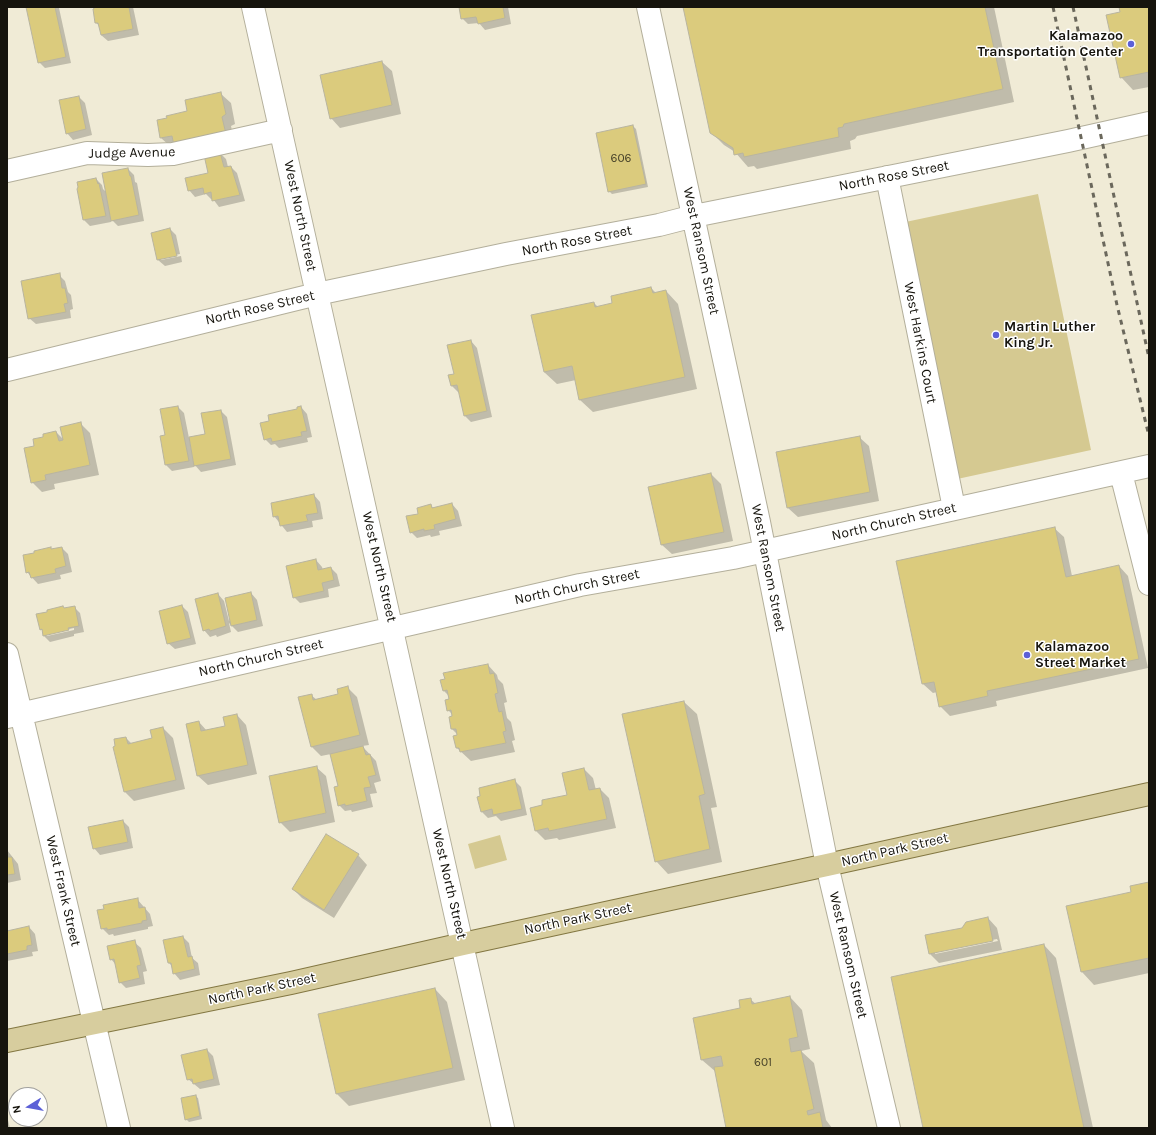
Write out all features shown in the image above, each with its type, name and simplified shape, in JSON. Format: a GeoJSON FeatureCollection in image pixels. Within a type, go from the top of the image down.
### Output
{"type":"FeatureCollection","features":[{"type":"Feature","properties":{"kind":"main road","name":"North Park Street"},"geometry":{"type":"LineString","coordinates":[[7,1041],[291,983],[462,944],[1149,794]]}},
{"type":"Feature","properties":{"kind":"street","name":"West North Street"},"geometry":{"type":"LineString","coordinates":[[253,7],[503,1128]]}},
{"type":"Feature","properties":{"kind":"street","name":"West Ransom Street"},"geometry":{"type":"LineString","coordinates":[[648,7],[765,551],[827,865],[889,1128]]}},
{"type":"Feature","properties":{"kind":"street","name":"North Rose Street"},"geometry":{"type":"LineString","coordinates":[[7,370],[317,294],[506,254],[659,225],[694,216],[1149,123]]}},
{"type":"Feature","properties":{"kind":"street","name":"Judge Avenue"},"geometry":{"type":"LineString","coordinates":[[7,171],[87,153],[148,155],[174,154],[281,130]]}},
{"type":"Feature","properties":{"kind":"street","name":"West Harkins Court"},"geometry":{"type":"LineString","coordinates":[[887,177],[954,508]]}},
{"type":"Feature","properties":{"kind":"street","name":"North Church Street"},"geometry":{"type":"LineString","coordinates":[[14,715],[580,585],[732,558],[1149,466]]}},
{"type":"Feature","properties":{"kind":"street"},"geometry":{"type":"LineString","coordinates":[[1121,472],[1149,584]]}},
{"type":"Feature","properties":{"kind":"street","name":"West Frank Street"},"geometry":{"type":"LineString","coordinates":[[7,654],[14,715],[95,1024],[119,1128]]}},
{"type":"Feature","properties":{"kind":"shaded area"},"geometry":{"type":"Polygon","coordinates":[[[1038,194],[1091,450],[948,481],[896,224],[1038,194]]]}},
{"type":"Feature","properties":{"kind":"shaded area"},"geometry":{"type":"Polygon","coordinates":[[[500,835],[507,860],[475,869],[468,844],[500,835]]]}},
{"type":"Feature","properties":{"kind":"building"},"geometry":{"type":"Polygon","coordinates":[[[26,7],[55,7],[66,57],[38,63],[26,7]]]}},
{"type":"Feature","properties":{"kind":"building"},"geometry":{"type":"Polygon","coordinates":[[[96,7],[129,7],[133,29],[101,35],[98,23],[95,23],[93,9],[96,7]]]}},
{"type":"Feature","properties":{"kind":"building"},"geometry":{"type":"Polygon","coordinates":[[[459,7],[503,7],[505,18],[478,24],[476,17],[461,19],[459,7]]]}},
{"type":"Feature","properties":{"kind":"building"},"geometry":{"type":"Polygon","coordinates":[[[683,7],[985,7],[1003,89],[844,124],[843,127],[838,128],[839,137],[744,157],[743,153],[734,155],[733,148],[710,133],[683,7]]]}},
{"type":"Feature","properties":{"kind":"building","name":"Kalamazoo Transportation Center"},"geometry":{"type":"Polygon","coordinates":[[[1119,7],[1149,7],[1149,72],[1120,78],[1106,15],[1120,12],[1119,7]]]}},
{"type":"Feature","properties":{"kind":"building"},"geometry":{"type":"Polygon","coordinates":[[[382,61],[392,105],[330,119],[320,75],[382,61]]]}},
{"type":"Feature","properties":{"kind":"building"},"geometry":{"type":"Polygon","coordinates":[[[221,92],[226,114],[222,117],[226,134],[174,146],[172,136],[160,138],[157,120],[167,118],[166,116],[187,111],[185,100],[221,92]]]}},
{"type":"Feature","properties":{"kind":"building"},"geometry":{"type":"Polygon","coordinates":[[[79,96],[86,129],[66,134],[59,100],[79,96]]]}},
{"type":"Feature","properties":{"kind":"building"},"geometry":{"type":"Polygon","coordinates":[[[633,125],[646,184],[608,192],[596,133],[633,125]]]}},
{"type":"Feature","properties":{"kind":"building"},"geometry":{"type":"Polygon","coordinates":[[[220,152],[224,167],[231,166],[240,195],[212,201],[211,192],[204,194],[203,188],[188,191],[185,178],[208,173],[204,155],[220,152]]]}},
{"type":"Feature","properties":{"kind":"building"},"geometry":{"type":"Polygon","coordinates":[[[128,168],[139,215],[111,221],[102,173],[128,168]]]}},
{"type":"Feature","properties":{"kind":"building"},"geometry":{"type":"Polygon","coordinates":[[[96,178],[98,184],[99,183],[106,216],[83,220],[77,182],[96,178]]]}},
{"type":"Feature","properties":{"kind":"building"},"geometry":{"type":"Polygon","coordinates":[[[170,228],[177,256],[157,260],[151,233],[170,228]]]}},
{"type":"Feature","properties":{"kind":"building"},"geometry":{"type":"Polygon","coordinates":[[[60,273],[62,288],[65,288],[68,303],[64,304],[66,312],[28,319],[21,281],[60,273]]]}},
{"type":"Feature","properties":{"kind":"building"},"geometry":{"type":"Polygon","coordinates":[[[651,287],[653,293],[666,290],[685,377],[579,400],[572,366],[544,372],[531,315],[594,302],[595,307],[612,303],[611,296],[651,287]]]}},
{"type":"Feature","properties":{"kind":"building"},"geometry":{"type":"Polygon","coordinates":[[[471,340],[487,411],[464,416],[457,385],[451,386],[448,375],[454,374],[447,345],[471,340]]]}},
{"type":"Feature","properties":{"kind":"building"},"geometry":{"type":"Polygon","coordinates":[[[178,406],[189,461],[165,465],[160,436],[165,435],[160,409],[178,406]]]}},
{"type":"Feature","properties":{"kind":"building"},"geometry":{"type":"Polygon","coordinates":[[[301,406],[307,431],[301,432],[302,436],[272,442],[271,438],[264,440],[260,423],[269,421],[268,415],[297,409],[297,407],[301,406]]]}},
{"type":"Feature","properties":{"kind":"building"},"geometry":{"type":"Polygon","coordinates":[[[221,410],[231,459],[194,466],[189,437],[205,434],[201,413],[221,410]]]}},
{"type":"Feature","properties":{"kind":"building"},"geometry":{"type":"Polygon","coordinates":[[[81,422],[90,465],[45,475],[46,480],[31,483],[24,448],[34,446],[33,439],[43,437],[43,434],[56,431],[59,441],[63,440],[60,427],[81,422]]]}},
{"type":"Feature","properties":{"kind":"building"},"geometry":{"type":"Polygon","coordinates":[[[860,436],[870,492],[787,508],[776,452],[860,436]]]}},
{"type":"Feature","properties":{"kind":"building"},"geometry":{"type":"Polygon","coordinates":[[[711,473],[724,532],[661,545],[648,487],[711,473]]]}},
{"type":"Feature","properties":{"kind":"building"},"geometry":{"type":"Polygon","coordinates":[[[314,494],[318,513],[306,515],[308,521],[280,526],[278,516],[273,517],[271,503],[314,494]]]}},
{"type":"Feature","properties":{"kind":"building"},"geometry":{"type":"Polygon","coordinates":[[[452,503],[456,519],[434,525],[435,529],[424,531],[424,529],[410,533],[406,516],[418,514],[417,508],[431,504],[432,508],[452,503]]]}},
{"type":"Feature","properties":{"kind":"building"},"geometry":{"type":"Polygon","coordinates":[[[1055,527],[1066,577],[1119,565],[1139,659],[987,691],[988,696],[939,707],[934,682],[922,684],[896,561],[1055,527]]]}},
{"type":"Feature","properties":{"kind":"building"},"geometry":{"type":"Polygon","coordinates":[[[51,547],[51,549],[62,547],[66,566],[55,569],[56,573],[31,578],[29,572],[26,573],[23,555],[51,547]]]}},
{"type":"Feature","properties":{"kind":"building"},"geometry":{"type":"Polygon","coordinates":[[[316,559],[318,570],[331,567],[334,580],[322,583],[324,591],[293,598],[286,566],[316,559]]]}},
{"type":"Feature","properties":{"kind":"building"},"geometry":{"type":"Polygon","coordinates":[[[251,592],[257,620],[231,626],[225,598],[251,592]]]}},
{"type":"Feature","properties":{"kind":"building"},"geometry":{"type":"Polygon","coordinates":[[[218,593],[226,626],[210,631],[209,629],[203,631],[195,599],[218,593]]]}},
{"type":"Feature","properties":{"kind":"building"},"geometry":{"type":"Polygon","coordinates":[[[182,605],[191,638],[167,644],[159,611],[182,605]]]}},
{"type":"Feature","properties":{"kind":"building"},"geometry":{"type":"Polygon","coordinates":[[[63,606],[64,608],[75,606],[79,626],[43,636],[36,614],[47,612],[47,610],[63,606]]]}},
{"type":"Feature","properties":{"kind":"building"},"geometry":{"type":"Polygon","coordinates":[[[488,664],[490,674],[494,673],[498,693],[495,694],[499,712],[502,711],[506,731],[503,732],[506,743],[460,752],[459,748],[456,748],[453,736],[457,735],[456,729],[451,729],[449,717],[452,716],[451,710],[447,711],[445,700],[449,699],[447,690],[443,691],[440,680],[445,679],[443,673],[488,664]]]}},
{"type":"Feature","properties":{"kind":"building"},"geometry":{"type":"Polygon","coordinates":[[[348,686],[360,735],[311,747],[298,697],[312,694],[313,700],[338,694],[337,689],[348,686]]]}},
{"type":"Feature","properties":{"kind":"building"},"geometry":{"type":"Polygon","coordinates":[[[684,701],[705,794],[699,796],[710,849],[655,862],[622,714],[684,701]]]}},
{"type":"Feature","properties":{"kind":"building"},"geometry":{"type":"Polygon","coordinates":[[[237,714],[248,765],[197,776],[186,724],[199,721],[201,731],[225,726],[223,717],[237,714]]]}},
{"type":"Feature","properties":{"kind":"building"},"geometry":{"type":"Polygon","coordinates":[[[163,727],[176,780],[124,792],[113,747],[115,746],[114,739],[126,737],[128,744],[152,738],[150,730],[163,727]]]}},
{"type":"Feature","properties":{"kind":"building"},"geometry":{"type":"Polygon","coordinates":[[[363,746],[366,755],[370,754],[376,775],[368,777],[371,787],[364,788],[367,801],[338,806],[334,787],[338,786],[330,754],[363,746]]]}},
{"type":"Feature","properties":{"kind":"building"},"geometry":{"type":"Polygon","coordinates":[[[317,766],[326,813],[279,823],[269,776],[317,766]]]}},
{"type":"Feature","properties":{"kind":"building"},"geometry":{"type":"Polygon","coordinates":[[[584,768],[589,790],[600,788],[607,819],[549,831],[548,828],[535,831],[530,808],[542,805],[542,800],[567,795],[562,773],[584,768]]]}},
{"type":"Feature","properties":{"kind":"building"},"geometry":{"type":"Polygon","coordinates":[[[515,779],[522,809],[493,815],[492,809],[481,812],[477,797],[480,796],[479,788],[515,779]]]}},
{"type":"Feature","properties":{"kind":"building"},"geometry":{"type":"Polygon","coordinates":[[[123,820],[128,842],[93,849],[88,827],[123,820]]]}},
{"type":"Feature","properties":{"kind":"building"},"geometry":{"type":"Polygon","coordinates":[[[326,834],[359,854],[324,910],[292,889],[326,834]]]}},
{"type":"Feature","properties":{"kind":"building"},"geometry":{"type":"Polygon","coordinates":[[[7,852],[8,857],[12,857],[15,874],[7,875],[7,852]]]}},
{"type":"Feature","properties":{"kind":"building"},"geometry":{"type":"Polygon","coordinates":[[[1149,882],[1149,958],[1081,972],[1066,906],[1131,892],[1130,886],[1149,882]]]}},
{"type":"Feature","properties":{"kind":"building"},"geometry":{"type":"Polygon","coordinates":[[[138,898],[139,908],[145,907],[147,920],[142,921],[142,923],[107,930],[107,928],[101,929],[97,910],[104,909],[103,905],[138,898]]]}},
{"type":"Feature","properties":{"kind":"building"},"geometry":{"type":"Polygon","coordinates":[[[988,917],[993,941],[929,954],[925,935],[962,928],[966,922],[988,917]]]}},
{"type":"Feature","properties":{"kind":"building"},"geometry":{"type":"Polygon","coordinates":[[[29,926],[32,945],[27,946],[27,950],[7,954],[7,931],[29,926]]]}},
{"type":"Feature","properties":{"kind":"building"},"geometry":{"type":"Polygon","coordinates":[[[183,936],[188,957],[192,956],[195,969],[173,974],[171,963],[168,963],[163,940],[183,936]]]}},
{"type":"Feature","properties":{"kind":"building"},"geometry":{"type":"Polygon","coordinates":[[[135,940],[141,965],[137,966],[140,978],[119,983],[114,959],[110,960],[107,946],[135,940]]]}},
{"type":"Feature","properties":{"kind":"building"},"geometry":{"type":"Polygon","coordinates":[[[1044,944],[1084,1128],[923,1128],[891,977],[1044,944]]]}},
{"type":"Feature","properties":{"kind":"building"},"geometry":{"type":"Polygon","coordinates":[[[435,988],[453,1068],[336,1094],[318,1014],[435,988]]]}},
{"type":"Feature","properties":{"kind":"building"},"geometry":{"type":"Polygon","coordinates":[[[790,996],[798,1037],[789,1039],[791,1052],[801,1050],[814,1109],[807,1111],[808,1115],[820,1112],[823,1128],[726,1128],[714,1067],[723,1066],[721,1056],[701,1060],[693,1018],[740,1008],[739,1000],[751,998],[752,1004],[790,996]]]}},
{"type":"Feature","properties":{"kind":"building"},"geometry":{"type":"Polygon","coordinates":[[[207,1049],[214,1079],[193,1084],[192,1079],[187,1080],[181,1055],[207,1049]]]}},
{"type":"Feature","properties":{"kind":"building"},"geometry":{"type":"Polygon","coordinates":[[[196,1095],[200,1116],[185,1120],[181,1098],[196,1095]]]}},
{"type":"Feature","properties":{"kind":"railway"},"geometry":{"type":"LineString","coordinates":[[1053,7],[1117,305],[1149,436]]}},
{"type":"Feature","properties":{"kind":"railway"},"geometry":{"type":"LineString","coordinates":[[1073,7],[1149,358]]}},
{"type":"Feature","properties":{"kind":"place","name":"Kalamazoo Transportation Center"},"geometry":{"type":"Point","coordinates":[1131,44]}},
{"type":"Feature","properties":{"kind":"place","name":"Martin Luther King Jr."},"geometry":{"type":"Point","coordinates":[996,335]}},
{"type":"Feature","properties":{"kind":"place","name":"Kalamazoo Street Market"},"geometry":{"type":"Point","coordinates":[1027,655]}}]}
